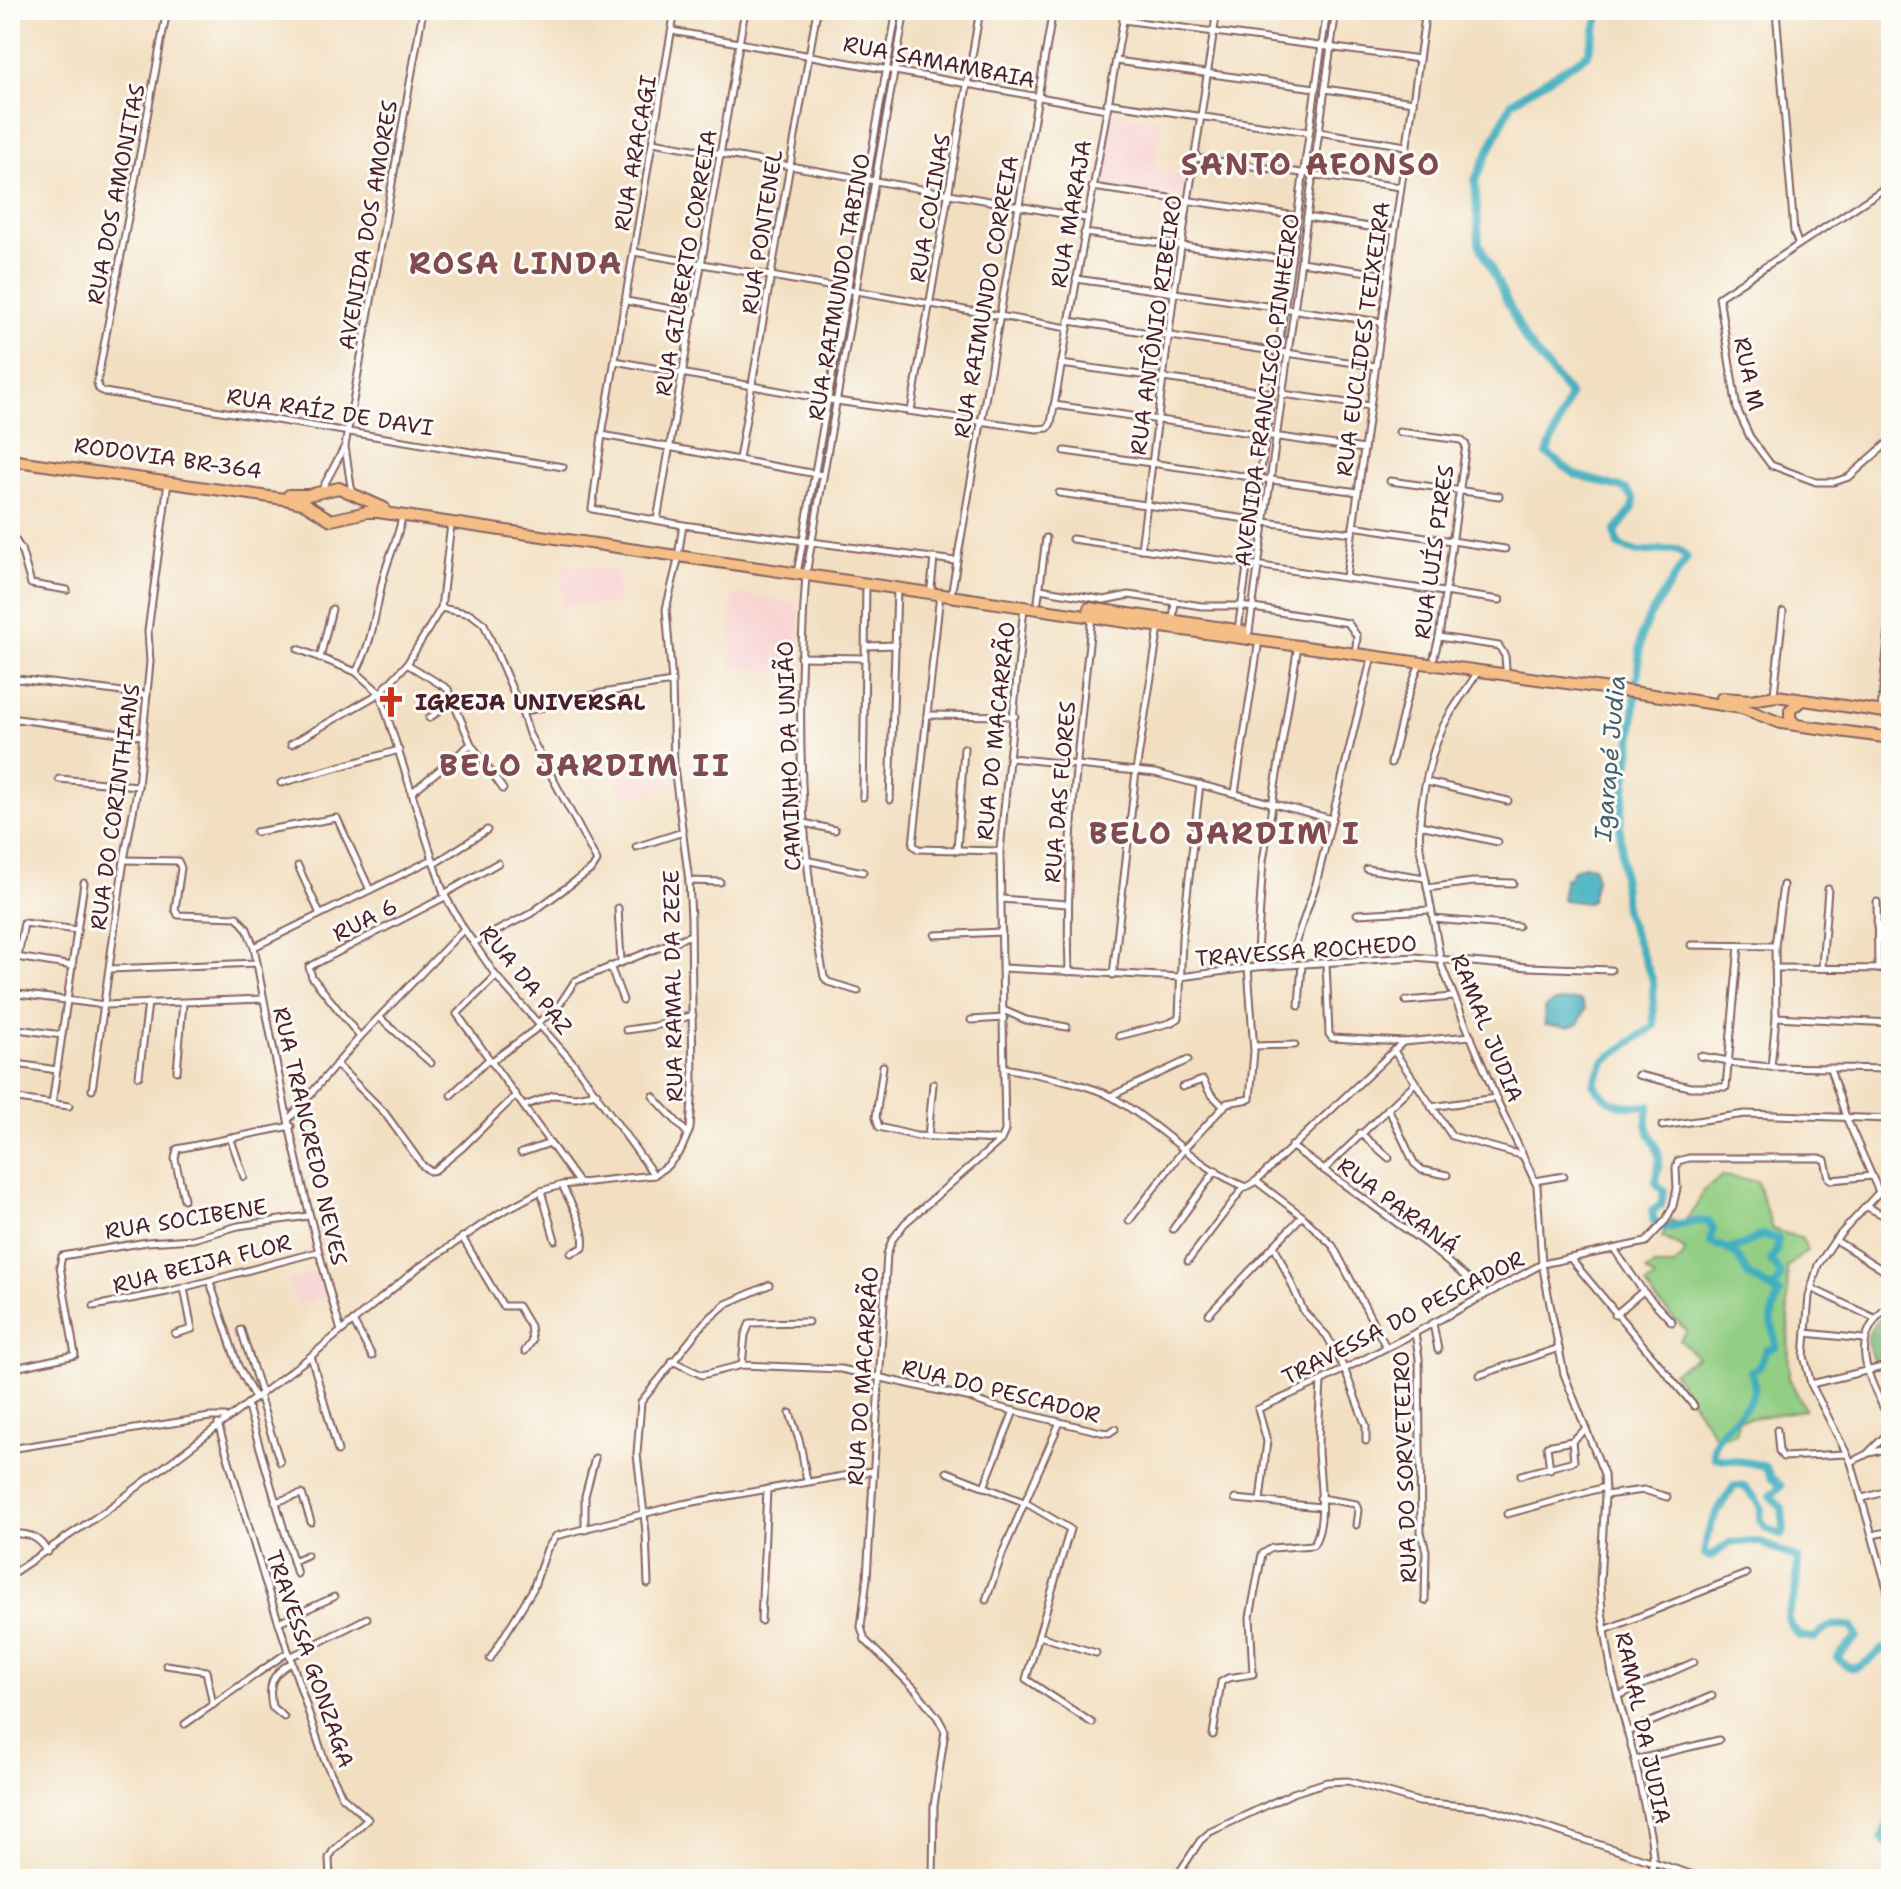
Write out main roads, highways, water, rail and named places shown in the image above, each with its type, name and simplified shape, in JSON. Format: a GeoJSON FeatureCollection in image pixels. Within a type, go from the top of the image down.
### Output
{"type":"FeatureCollection","features":[{"type":"Feature","properties":{"kind":"highway"},"geometry":{"type":"LineString","coordinates":[[10,458],[298,502],[331,520],[367,512],[402,516],[804,570],[1024,606],[1092,615],[1173,619],[1259,639],[1420,662],[1676,695],[1741,700],[1774,696],[1886,712]]}},
{"type":"Feature","properties":{"kind":"highway","name":"RODOVIA BR-364"},"geometry":{"type":"LineString","coordinates":[[10,458],[280,494],[321,492]]}},
{"type":"Feature","properties":{"kind":"highway"},"geometry":{"type":"LineString","coordinates":[[318,512],[316,502],[321,492],[334,488],[382,507],[679,553]]}},
{"type":"Feature","properties":{"kind":"highway"},"geometry":{"type":"LineString","coordinates":[[350,516],[355,507],[352,494]]}},
{"type":"Feature","properties":{"kind":"highway"},"geometry":{"type":"LineString","coordinates":[[804,570],[898,588],[952,590],[1038,601],[1141,619],[1159,626],[1243,631],[1434,657],[1610,687]]}},
{"type":"Feature","properties":{"kind":"highway"},"geometry":{"type":"LineString","coordinates":[[1676,695],[1742,708],[1772,721],[1891,738]]}},
{"type":"Feature","properties":{"kind":"highway"},"geometry":{"type":"LineString","coordinates":[[1797,726],[1789,715],[1793,705],[1802,700]]}},
{"type":"Feature","properties":{"kind":"water"},"geometry":{"type":"Polygon","coordinates":[[[1584,865],[1594,866],[1596,880],[1591,901],[1562,900],[1565,878],[1570,878],[1572,871],[1584,865]]]}},
{"type":"Feature","properties":{"kind":"water"},"geometry":{"type":"Polygon","coordinates":[[[1581,1001],[1585,1009],[1579,1024],[1567,1027],[1545,1025],[1544,1009],[1554,1002],[1581,1001]]]}},
{"type":"Feature","properties":{"kind":"waterway","name":"Igarapé Judia"},"geometry":{"type":"LineString","coordinates":[[1601,10],[1588,54],[1512,102],[1475,180],[1479,243],[1526,341],[1570,395],[1547,454],[1576,475],[1625,489],[1634,499],[1633,508],[1615,532],[1619,546],[1638,552],[1678,549],[1687,558],[1648,619],[1641,637],[1620,825],[1625,912],[1653,981],[1654,1026],[1605,1060],[1593,1084],[1611,1102],[1649,1106],[1648,1127],[1659,1156],[1656,1183],[1664,1191],[1661,1205],[1652,1211],[1654,1221],[1664,1228],[1698,1221],[1709,1222],[1713,1228],[1711,1243],[1728,1249],[1738,1257],[1748,1275],[1779,1293],[1771,1318],[1776,1347],[1766,1350],[1759,1367],[1751,1371],[1753,1394],[1749,1403],[1720,1435],[1715,1444],[1714,1457],[1765,1467],[1771,1478],[1781,1486],[1770,1496],[1782,1508],[1784,1531],[1781,1535],[1766,1528],[1760,1519],[1761,1508],[1756,1499],[1744,1486],[1734,1486],[1710,1528],[1705,1554],[1710,1557],[1731,1542],[1760,1542],[1798,1559],[1795,1594],[1788,1618],[1799,1636],[1815,1638],[1832,1626],[1852,1627],[1857,1636],[1837,1658],[1856,1668],[1883,1649],[1891,1652]]}},
{"type":"Feature","properties":{"kind":"waterway"},"geometry":{"type":"LineString","coordinates":[[1728,1249],[1762,1235],[1778,1239],[1771,1260],[1781,1276],[1773,1290]]}},
{"type":"Feature","properties":{"kind":"waterway","name":"Igarapé Judia"},"geometry":{"type":"LineString","coordinates":[[1891,1816],[1882,1838],[1891,1847]]}},
{"type":"Feature","properties":{"kind":"place","name":"IGREJA UNIVERSAL"},"geometry":{"type":"Point","coordinates":[391,702]}},
{"type":"Feature","properties":{"kind":"district","name":"SANTO AFONSO"},"geometry":{"type":"Point","coordinates":[1311,164]}},
{"type":"Feature","properties":{"kind":"district","name":"ROSA LINDA"},"geometry":{"type":"Point","coordinates":[516,263]}},
{"type":"Feature","properties":{"kind":"district","name":"BELO JARDIM II"},"geometry":{"type":"Point","coordinates":[585,765]}},
{"type":"Feature","properties":{"kind":"district","name":"BELO JARDIM I"},"geometry":{"type":"Point","coordinates":[1225,833]}}]}
